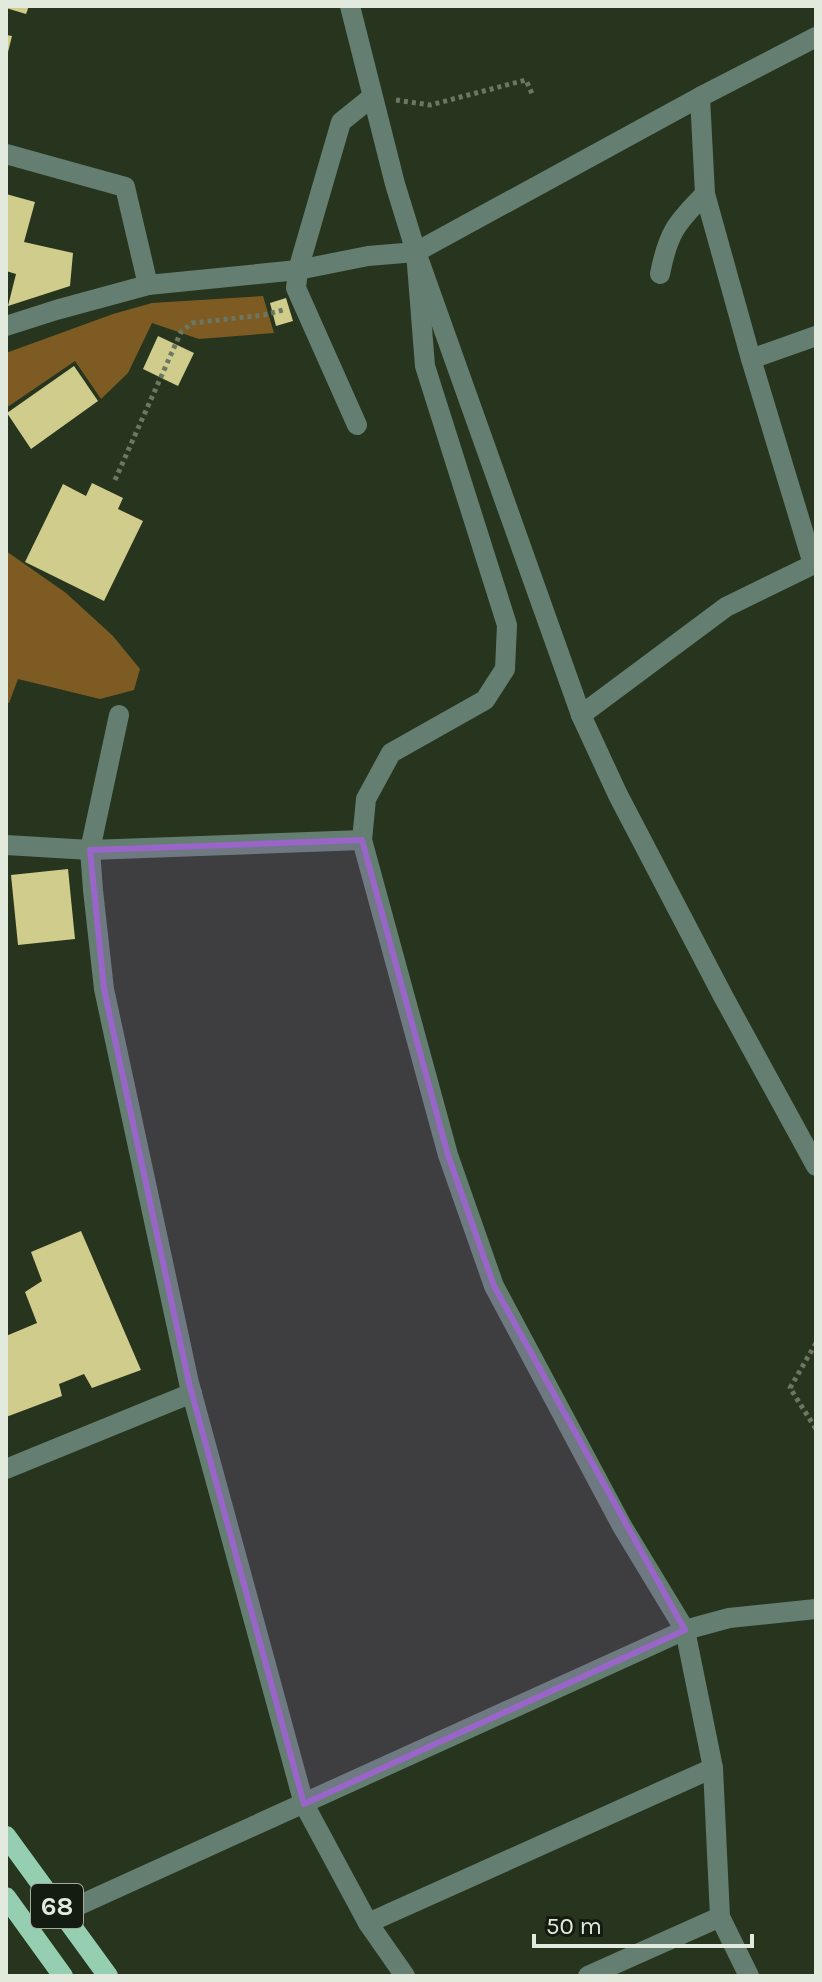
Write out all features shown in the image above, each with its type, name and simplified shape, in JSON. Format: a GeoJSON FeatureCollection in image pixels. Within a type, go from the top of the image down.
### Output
{"type":"FeatureCollection","features":[{"type":"Feature","properties":{"kind":"main road","name":"68"},"geometry":{"type":"LineString","coordinates":[[6,1836],[108,1976]]}},
{"type":"Feature","properties":{"kind":"main road","name":"68"},"geometry":{"type":"LineString","coordinates":[[8,1902],[63,1976]]}},
{"type":"Feature","properties":{"kind":"street"},"geometry":{"type":"LineString","coordinates":[[350,6],[395,184],[416,252],[581,715],[618,795],[816,1166]]}},
{"type":"Feature","properties":{"kind":"street"},"geometry":{"type":"LineString","coordinates":[[6,326],[148,285],[298,270],[368,256],[416,252],[816,37]]}},
{"type":"Feature","properties":{"kind":"street"},"geometry":{"type":"LineString","coordinates":[[581,715],[726,607],[814,564],[751,359],[705,194],[700,97]]}},
{"type":"Feature","properties":{"kind":"street"},"geometry":{"type":"LineString","coordinates":[[357,425],[296,288],[298,270],[341,122],[373,100]]}},
{"type":"Feature","properties":{"kind":"street"},"geometry":{"type":"LineString","coordinates":[[6,154],[125,187],[148,285]]}},
{"type":"Feature","properties":{"kind":"street"},"geometry":{"type":"LineString","coordinates":[[660,274],[666,244],[681,218],[705,194]]}},
{"type":"Feature","properties":{"kind":"street"},"geometry":{"type":"LineString","coordinates":[[416,252],[425,366],[507,625],[505,669],[485,700],[391,753],[366,799],[362,840],[448,1155],[494,1286],[622,1526],[685,1630],[713,1768],[720,1917],[749,1976]]}},
{"type":"Feature","properties":{"kind":"street"},"geometry":{"type":"LineString","coordinates":[[751,359],[816,336]]}},
{"type":"Feature","properties":{"kind":"street"},"geometry":{"type":"LineString","coordinates":[[119,715],[90,850],[104,989],[192,1393],[304,1804],[368,1923],[405,1976]]}},
{"type":"Feature","properties":{"kind":"street"},"geometry":{"type":"LineString","coordinates":[[6,845],[90,850],[362,840]]}},
{"type":"Feature","properties":{"kind":"street"},"geometry":{"type":"LineString","coordinates":[[6,1469],[192,1393]]}},
{"type":"Feature","properties":{"kind":"street"},"geometry":{"type":"LineString","coordinates":[[62,1913],[685,1630],[729,1618],[816,1609]]}},
{"type":"Feature","properties":{"kind":"street"},"geometry":{"type":"LineString","coordinates":[[368,1923],[713,1768]]}},
{"type":"Feature","properties":{"kind":"street"},"geometry":{"type":"LineString","coordinates":[[588,1976],[720,1917]]}},
{"type":"Feature","properties":{"kind":"path"},"geometry":{"type":"LineString","coordinates":[[373,100],[430,105],[526,80],[533,96]]}},
{"type":"Feature","properties":{"kind":"path"},"geometry":{"type":"LineString","coordinates":[[115,480],[181,332],[192,323],[264,315],[295,307]]}},
{"type":"Feature","properties":{"kind":"path"},"geometry":{"type":"LineString","coordinates":[[816,1343],[790,1388],[816,1429]]}},
{"type":"Feature","properties":{"kind":"highlighted area"},"geometry":{"type":"Polygon","coordinates":[[[362,840],[448,1155],[494,1286],[685,1630],[304,1804],[189,1383],[104,989],[90,850],[362,840]]]}},
{"type":"Feature","properties":{"kind":"shaded area"},"geometry":{"type":"Polygon","coordinates":[[[263,296],[274,333],[199,339],[152,323],[128,373],[101,399],[75,361],[6,408],[6,353],[152,303],[263,296]]]}},
{"type":"Feature","properties":{"kind":"shaded area"},"geometry":{"type":"Polygon","coordinates":[[[6,551],[66,593],[113,636],[140,669],[134,690],[100,699],[18,679],[9,703],[6,702],[6,551]]]}},
{"type":"Feature","properties":{"kind":"building"},"geometry":{"type":"Polygon","coordinates":[[[6,6],[29,6],[26,14],[6,6]]]}},
{"type":"Feature","properties":{"kind":"building"},"geometry":{"type":"Polygon","coordinates":[[[6,35],[12,36],[7,56],[6,56],[6,35]]]}},
{"type":"Feature","properties":{"kind":"building"},"geometry":{"type":"Polygon","coordinates":[[[6,194],[35,202],[24,242],[73,253],[70,286],[8,306],[16,274],[6,271],[6,194]]]}},
{"type":"Feature","properties":{"kind":"building"},"geometry":{"type":"Polygon","coordinates":[[[286,298],[293,321],[276,326],[270,303],[286,298]]]}},
{"type":"Feature","properties":{"kind":"building"},"geometry":{"type":"Polygon","coordinates":[[[158,336],[194,353],[178,386],[143,369],[158,336]]]}},
{"type":"Feature","properties":{"kind":"building"},"geometry":{"type":"Polygon","coordinates":[[[74,366],[98,401],[31,449],[7,413],[74,366]]]}},
{"type":"Feature","properties":{"kind":"building"},"geometry":{"type":"Polygon","coordinates":[[[92,483],[123,498],[118,509],[143,521],[104,601],[25,562],[63,484],[86,496],[92,483]]]}},
{"type":"Feature","properties":{"kind":"building"},"geometry":{"type":"Polygon","coordinates":[[[68,869],[75,939],[18,945],[11,875],[68,869]]]}},
{"type":"Feature","properties":{"kind":"building"},"geometry":{"type":"Polygon","coordinates":[[[81,1231],[141,1370],[92,1388],[84,1374],[59,1384],[62,1396],[6,1417],[6,1336],[37,1323],[25,1292],[42,1281],[31,1252],[81,1231]]]}}]}
